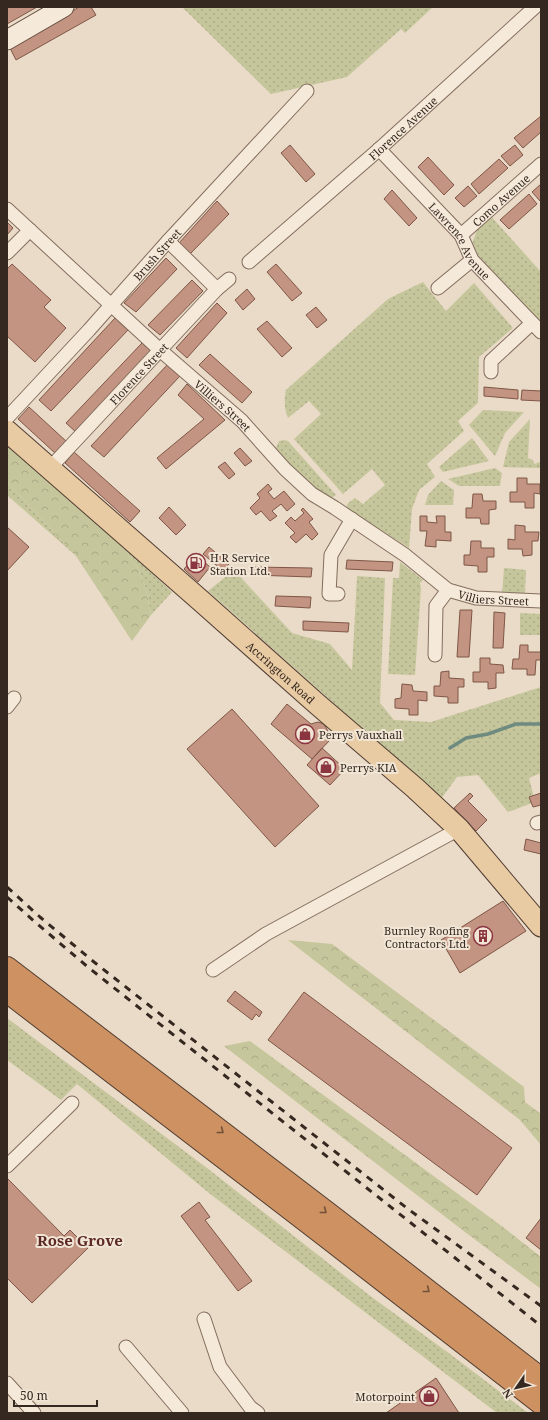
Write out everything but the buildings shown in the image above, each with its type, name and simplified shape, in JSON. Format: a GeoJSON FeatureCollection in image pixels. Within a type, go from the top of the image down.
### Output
{"type":"FeatureCollection","features":[{"type":"Feature","properties":{"kind":"highway"},"geometry":{"type":"LineString","coordinates":[[7,955],[110,1036],[148,1068],[190,1108]]}},
{"type":"Feature","properties":{"kind":"highway"},"geometry":{"type":"LineString","coordinates":[[7,968],[495,1342],[541,1379]]}},
{"type":"Feature","properties":{"kind":"highway"},"geometry":{"type":"LineString","coordinates":[[7,991],[541,1403]]}},
{"type":"Feature","properties":{"kind":"highway"},"geometry":{"type":"LineString","coordinates":[[7,1006],[267,1202],[415,1317],[450,1340],[481,1357]]}},
{"type":"Feature","properties":{"kind":"main road","name":"Accrington Road"},"geometry":{"type":"LineString","coordinates":[[7,431],[317,704],[410,782],[459,829],[540,923]]}},
{"type":"Feature","properties":{"kind":"street"},"geometry":{"type":"LineString","coordinates":[[7,40],[64,7]]}},
{"type":"Feature","properties":{"kind":"street","name":"Florence Avenue"},"geometry":{"type":"LineString","coordinates":[[249,262],[379,149],[535,7]]}},
{"type":"Feature","properties":{"kind":"street","name":"Brush Street"},"geometry":{"type":"LineString","coordinates":[[7,418],[307,91]]}},
{"type":"Feature","properties":{"kind":"street","name":"Lawrence Avenue"},"geometry":{"type":"LineString","coordinates":[[379,149],[461,235],[472,260],[537,327]]}},
{"type":"Feature","properties":{"kind":"street","name":"Como Avenue"},"geometry":{"type":"LineString","coordinates":[[461,235],[541,164]]}},
{"type":"Feature","properties":{"kind":"street","name":"Villiers Street"},"geometry":{"type":"LineString","coordinates":[[7,209],[160,350],[242,421],[285,469],[312,494],[405,555],[448,590],[476,598],[541,601]]}},
{"type":"Feature","properties":{"kind":"street"},"geometry":{"type":"LineString","coordinates":[[7,253],[30,230]]}},
{"type":"Feature","properties":{"kind":"street"},"geometry":{"type":"LineString","coordinates":[[168,241],[217,290]]}},
{"type":"Feature","properties":{"kind":"street"},"geometry":{"type":"LineString","coordinates":[[438,288],[472,260]]}},
{"type":"Feature","properties":{"kind":"street","name":"Florence Street"},"geometry":{"type":"LineString","coordinates":[[49,469],[160,350],[229,279]]}},
{"type":"Feature","properties":{"kind":"street"},"geometry":{"type":"LineString","coordinates":[[491,372],[491,361],[537,327]]}},
{"type":"Feature","properties":{"kind":"street"},"geometry":{"type":"LineString","coordinates":[[338,594],[329,594],[331,554],[352,519]]}},
{"type":"Feature","properties":{"kind":"street","name":"Villiers Street"},"geometry":{"type":"LineString","coordinates":[[435,655],[436,606],[448,590]]}},
{"type":"Feature","properties":{"kind":"street"},"geometry":{"type":"LineString","coordinates":[[213,970],[266,934],[459,829]]}},
{"type":"Feature","properties":{"kind":"street"},"geometry":{"type":"LineString","coordinates":[[7,1166],[72,1103]]}},
{"type":"Feature","properties":{"kind":"street"},"geometry":{"type":"LineString","coordinates":[[204,1319],[220,1367],[250,1411]]}},
{"type":"Feature","properties":{"kind":"street"},"geometry":{"type":"LineString","coordinates":[[126,1347],[182,1413]]}},
{"type":"Feature","properties":{"kind":"street"},"geometry":{"type":"LineString","coordinates":[[7,1383],[34,1413]]}},
{"type":"Feature","properties":{"kind":"green space"},"geometry":{"type":"Polygon","coordinates":[[[182,7],[433,7],[405,33],[401,29],[347,77],[271,94],[182,7]]]}},
{"type":"Feature","properties":{"kind":"green space"},"geometry":{"type":"Polygon","coordinates":[[[489,214],[541,272],[541,323],[481,260],[472,244],[480,221],[489,214]]]}},
{"type":"Feature","properties":{"kind":"green space"},"geometry":{"type":"Polygon","coordinates":[[[423,282],[446,311],[474,283],[513,328],[479,357],[478,403],[458,421],[464,431],[427,464],[435,477],[419,490],[412,509],[409,548],[347,508],[347,504],[355,498],[363,504],[385,485],[372,469],[343,494],[294,439],[321,414],[309,401],[288,418],[285,401],[286,390],[388,299],[423,282]]]}},
{"type":"Feature","properties":{"kind":"green space"},"geometry":{"type":"Polygon","coordinates":[[[483,410],[524,412],[505,433],[495,456],[469,425],[483,410]]]}},
{"type":"Feature","properties":{"kind":"green space"},"geometry":{"type":"Polygon","coordinates":[[[530,419],[528,458],[533,460],[534,464],[540,462],[541,468],[503,467],[509,442],[530,419]]]}},
{"type":"Feature","properties":{"kind":"green space"},"geometry":{"type":"Polygon","coordinates":[[[472,438],[489,461],[443,472],[439,467],[472,438]]]}},
{"type":"Feature","properties":{"kind":"green space"},"geometry":{"type":"Polygon","coordinates":[[[279,441],[288,441],[336,495],[330,499],[308,483],[276,448],[279,441]]]}},
{"type":"Feature","properties":{"kind":"green space"},"geometry":{"type":"Polygon","coordinates":[[[7,444],[115,538],[138,568],[146,589],[151,615],[132,641],[76,556],[7,482],[7,444]]]}},
{"type":"Feature","properties":{"kind":"green space"},"geometry":{"type":"Polygon","coordinates":[[[495,468],[502,473],[500,486],[459,486],[448,479],[495,468]]]}},
{"type":"Feature","properties":{"kind":"green space"},"geometry":{"type":"Polygon","coordinates":[[[441,481],[454,490],[453,505],[425,505],[428,495],[441,481]]]}},
{"type":"Feature","properties":{"kind":"green space"},"geometry":{"type":"Polygon","coordinates":[[[7,482],[76,556],[7,495],[7,482]]]}},
{"type":"Feature","properties":{"kind":"green space"},"geometry":{"type":"Polygon","coordinates":[[[115,538],[172,592],[151,615],[146,589],[138,568],[115,538]]]}},
{"type":"Feature","properties":{"kind":"green space"},"geometry":{"type":"Polygon","coordinates":[[[400,562],[423,580],[420,583],[421,588],[415,675],[388,674],[393,578],[399,578],[400,562]]]}},
{"type":"Feature","properties":{"kind":"green space"},"geometry":{"type":"Polygon","coordinates":[[[504,568],[526,570],[525,595],[502,594],[504,568]]]}},
{"type":"Feature","properties":{"kind":"green space"},"geometry":{"type":"Polygon","coordinates":[[[234,570],[292,633],[330,644],[352,670],[357,576],[385,578],[380,703],[394,720],[431,722],[541,687],[541,773],[529,778],[535,802],[508,812],[478,775],[457,777],[441,799],[208,591],[234,570]]]}},
{"type":"Feature","properties":{"kind":"green space"},"geometry":{"type":"Polygon","coordinates":[[[520,613],[541,614],[541,635],[520,635],[520,613]]]}},
{"type":"Feature","properties":{"kind":"green space"},"geometry":{"type":"Polygon","coordinates":[[[288,940],[332,944],[524,1087],[525,1102],[541,1114],[541,1145],[520,1120],[288,940]]]}},
{"type":"Feature","properties":{"kind":"green space"},"geometry":{"type":"Polygon","coordinates":[[[7,1018],[207,1168],[369,1295],[528,1413],[497,1413],[209,1193],[77,1084],[61,1100],[7,1060],[7,1018]]]}},
{"type":"Feature","properties":{"kind":"green space"},"geometry":{"type":"Polygon","coordinates":[[[250,1041],[503,1227],[541,1257],[541,1289],[224,1046],[250,1041]]]}},
{"type":"Feature","properties":{"kind":"waterway"},"geometry":{"type":"LineString","coordinates":[[450,748],[466,738],[488,734],[516,724],[541,724]]}},
{"type":"Feature","properties":{"kind":"railway"},"geometry":{"type":"LineString","coordinates":[[7,887],[94,962],[408,1209],[541,1306]]}},
{"type":"Feature","properties":{"kind":"railway"},"geometry":{"type":"LineString","coordinates":[[7,897],[89,968],[541,1326]]}},
{"type":"Feature","properties":{"kind":"place","name":"H R Service Station Ltd."},"geometry":{"type":"Point","coordinates":[196,563]}},
{"type":"Feature","properties":{"kind":"place","name":"Perrys Vauxhall"},"geometry":{"type":"Point","coordinates":[305,734]}},
{"type":"Feature","properties":{"kind":"place","name":"Perrys KIA"},"geometry":{"type":"Point","coordinates":[326,767]}},
{"type":"Feature","properties":{"kind":"place","name":"Burnley Roofing Contractors Ltd."},"geometry":{"type":"Point","coordinates":[483,936]}},
{"type":"Feature","properties":{"kind":"place","name":"Motorpoint"},"geometry":{"type":"Point","coordinates":[429,1396]}},
{"type":"Feature","properties":{"kind":"district","name":"Rose Grove"},"geometry":{"type":"Point","coordinates":[80,1240]}}]}
